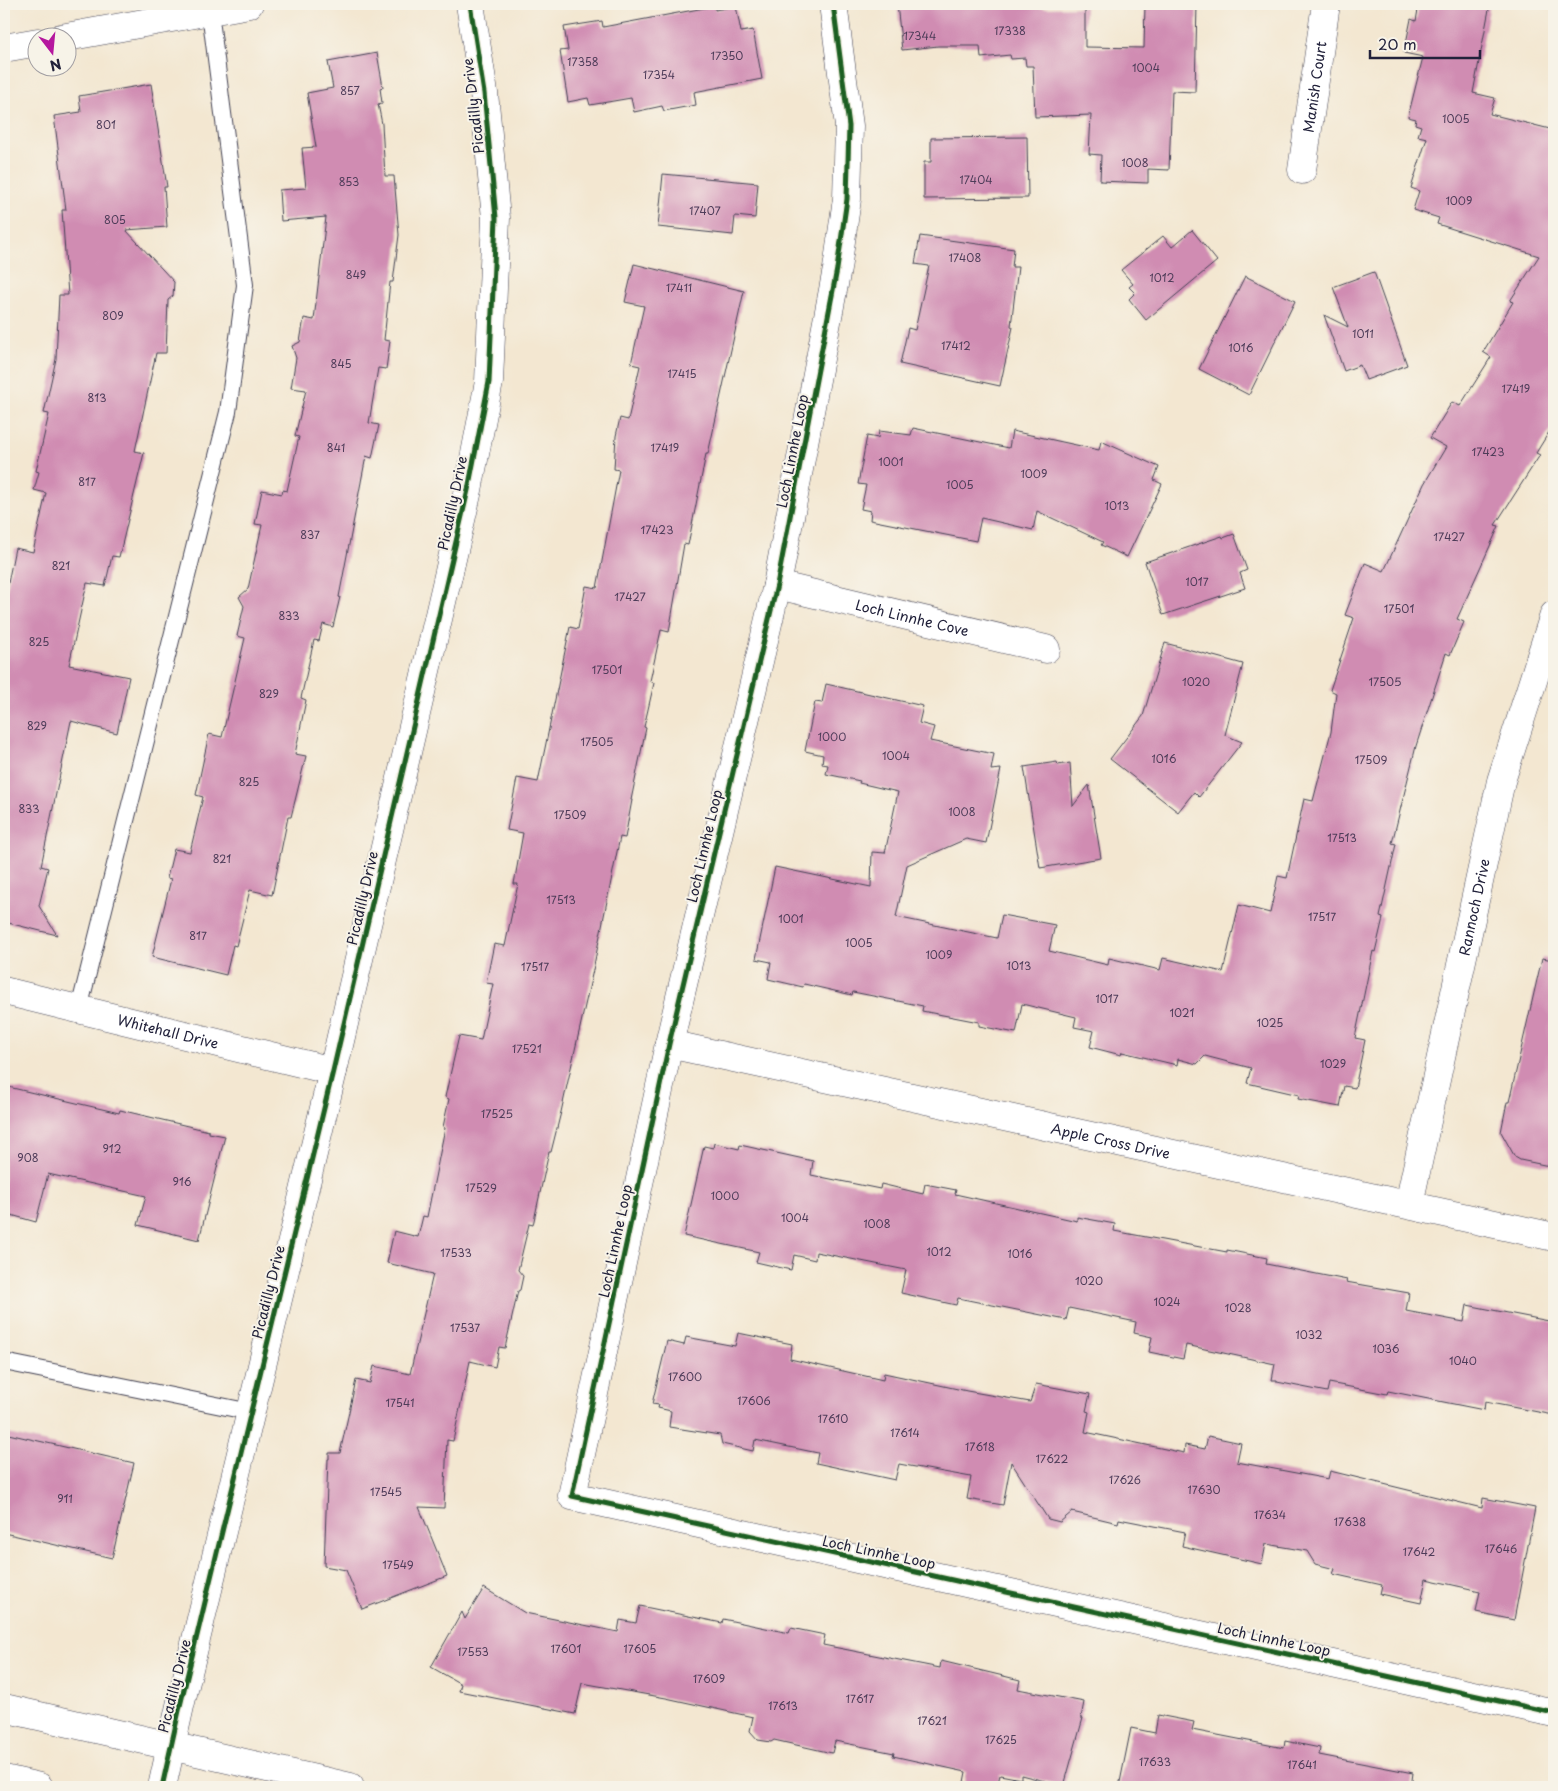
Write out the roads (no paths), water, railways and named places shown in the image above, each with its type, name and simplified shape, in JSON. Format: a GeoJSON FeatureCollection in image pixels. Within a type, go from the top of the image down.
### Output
{"type":"FeatureCollection","features":[{"type":"Feature","properties":{"kind":"street"},"geometry":{"type":"LineString","coordinates":[[78,34],[210,7],[248,4]]}},
{"type":"Feature","properties":{"kind":"street","name":"Picadilly Drive"},"geometry":{"type":"LineString","coordinates":[[162,1787],[333,1071],[468,490],[489,382],[496,218],[484,93],[470,4]]}},
{"type":"Feature","properties":{"kind":"street","name":"Loch Linnhe Loop"},"geometry":{"type":"LineString","coordinates":[[833,4],[849,126],[848,200],[822,355],[777,585],[669,1044],[572,1496],[1554,1713]]}},
{"type":"Feature","properties":{"kind":"street","name":"Manish Court"},"geometry":{"type":"LineString","coordinates":[[1302,170],[1326,4]]}},
{"type":"Feature","properties":{"kind":"street"},"geometry":{"type":"LineString","coordinates":[[4,48],[28,44]]}},
{"type":"Feature","properties":{"kind":"street","name":"Loch Linnhe Cove"},"geometry":{"type":"LineString","coordinates":[[777,585],[1046,649]]}},
{"type":"Feature","properties":{"kind":"street","name":"Rannoch Drive"},"geometry":{"type":"LineString","coordinates":[[1409,1204],[1500,781],[1554,615]]}},
{"type":"Feature","properties":{"kind":"street","name":"Whitehall Drive"},"geometry":{"type":"LineString","coordinates":[[4,991],[333,1071]]}},
{"type":"Feature","properties":{"kind":"street","name":"Apple Cross Drive"},"geometry":{"type":"LineString","coordinates":[[669,1044],[1554,1236]]}},
{"type":"Feature","properties":{"kind":"street"},"geometry":{"type":"LineString","coordinates":[[4,1708],[350,1787]]}},
{"type":"Feature","properties":{"kind":"street"},"geometry":{"type":"LineString","coordinates":[[4,1779],[39,1787]]}},
{"type":"Feature","properties":{"kind":"lane"},"geometry":{"type":"LineString","coordinates":[[79,1009],[228,412],[245,285],[210,7]]}},
{"type":"Feature","properties":{"kind":"lane"},"geometry":{"type":"LineString","coordinates":[[4,1362],[251,1412]]}}]}
